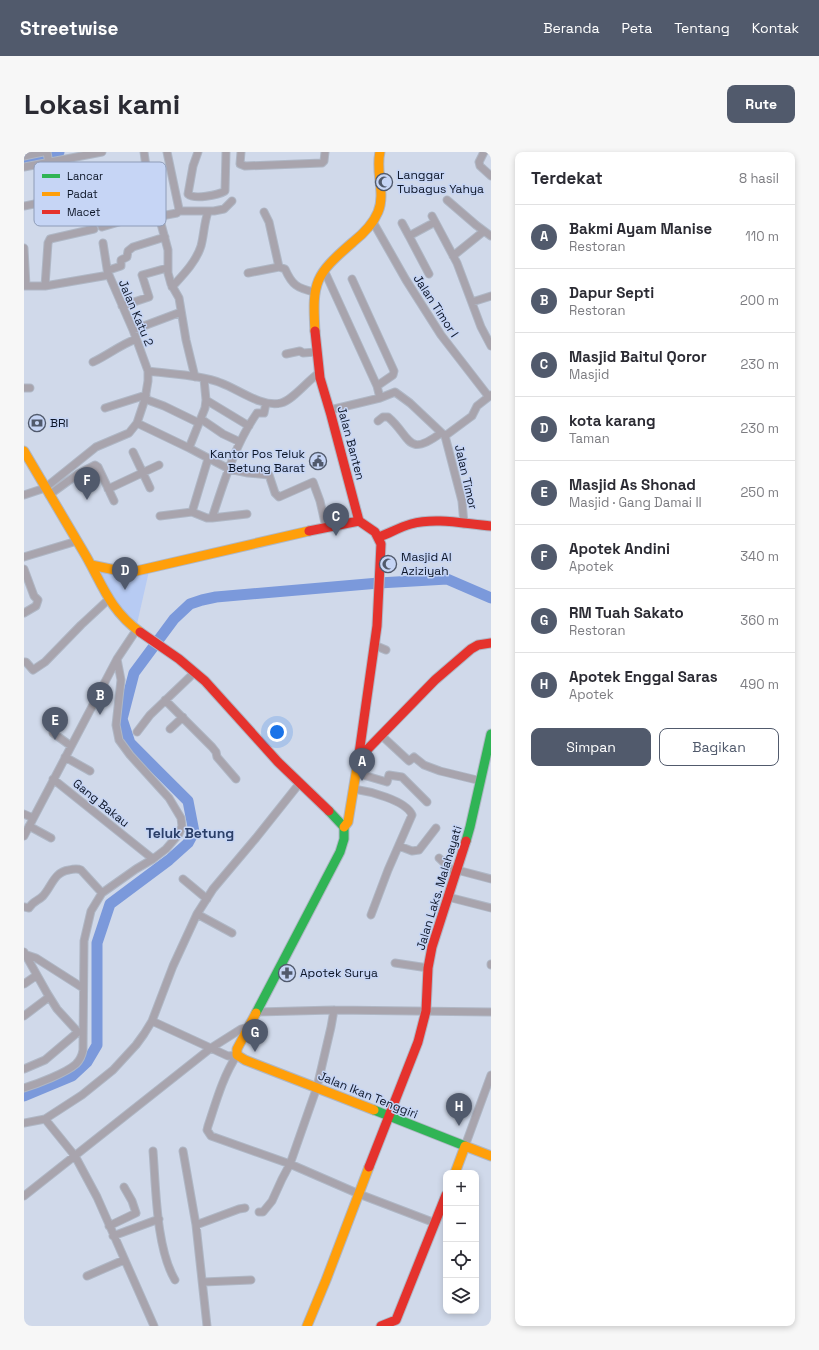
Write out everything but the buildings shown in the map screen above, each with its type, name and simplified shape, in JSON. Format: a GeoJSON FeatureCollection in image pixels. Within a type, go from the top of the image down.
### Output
{"type":"FeatureCollection","features":[{"type":"Feature","properties":{"kind":"main road","name":"Jalan Banten"},"geometry":{"type":"LineString","coordinates":[[359,520],[319,373],[316,352],[314,292],[317,282],[324,270],[373,222],[379,211],[381,203],[378,163],[380,152]]}},
{"type":"Feature","properties":{"kind":"main road"},"geometry":{"type":"LineString","coordinates":[[24,451],[91,565],[98,583],[116,610],[139,630],[164,647],[195,672],[244,722],[268,751],[299,784],[344,827]]}},
{"type":"Feature","properties":{"kind":"main road"},"geometry":{"type":"LineString","coordinates":[[91,565],[132,572],[359,520],[379,537],[382,547],[374,645],[354,789],[348,822],[344,827],[344,839],[340,852],[237,1049],[237,1055]]}},
{"type":"Feature","properties":{"kind":"main road"},"geometry":{"type":"LineString","coordinates":[[379,537],[416,522],[491,526]]}},
{"type":"Feature","properties":{"kind":"main road"},"geometry":{"type":"LineString","coordinates":[[358,759],[435,680],[471,649],[478,645],[491,643]]}},
{"type":"Feature","properties":{"kind":"main road","name":"Jalan Laks. Malahayati"},"geometry":{"type":"LineString","coordinates":[[307,1326],[418,1042],[426,1011],[428,968],[432,947],[470,827],[491,734]]}},
{"type":"Feature","properties":{"kind":"main road","name":"Jalan Ikan Tenggiri"},"geometry":{"type":"LineString","coordinates":[[237,1055],[245,1060],[491,1156]]}},
{"type":"Feature","properties":{"kind":"main road"},"geometry":{"type":"LineString","coordinates":[[456,1170],[465,1146]]}},
{"type":"Feature","properties":{"kind":"main road"},"geometry":{"type":"LineString","coordinates":[[381,1326],[399,1323],[443,1203]]}},
{"type":"Feature","properties":{"kind":"street"},"geometry":{"type":"LineString","coordinates":[[24,156],[102,152]]}},
{"type":"Feature","properties":{"kind":"street"},"geometry":{"type":"LineString","coordinates":[[144,152],[145,162]]}},
{"type":"Feature","properties":{"kind":"street"},"geometry":{"type":"LineString","coordinates":[[167,152],[179,209],[178,211]]}},
{"type":"Feature","properties":{"kind":"street"},"geometry":{"type":"LineString","coordinates":[[198,152],[193,166],[188,195],[201,197],[224,192],[226,188],[226,152]]}},
{"type":"Feature","properties":{"kind":"street"},"geometry":{"type":"LineString","coordinates":[[240,152],[240,164],[245,166],[322,163],[324,161],[325,152]]}},
{"type":"Feature","properties":{"kind":"street"},"geometry":{"type":"LineString","coordinates":[[484,152],[479,162],[480,166],[491,176]]}},
{"type":"Feature","properties":{"kind":"street"},"geometry":{"type":"LineString","coordinates":[[34,162],[47,156]]}},
{"type":"Feature","properties":{"kind":"street"},"geometry":{"type":"LineString","coordinates":[[24,167],[34,162]]}},
{"type":"Feature","properties":{"kind":"street"},"geometry":{"type":"LineString","coordinates":[[447,200],[491,236]]}},
{"type":"Feature","properties":{"kind":"street"},"geometry":{"type":"LineString","coordinates":[[166,215],[177,213],[178,211],[208,212],[224,209],[232,201]]}},
{"type":"Feature","properties":{"kind":"street"},"geometry":{"type":"LineString","coordinates":[[24,206],[34,204]]}},
{"type":"Feature","properties":{"kind":"street"},"geometry":{"type":"LineString","coordinates":[[172,287],[194,260],[201,246],[208,212]]}},
{"type":"Feature","properties":{"kind":"street"},"geometry":{"type":"LineString","coordinates":[[264,212],[269,222],[279,267]]}},
{"type":"Feature","properties":{"kind":"street"},"geometry":{"type":"LineString","coordinates":[[409,236],[433,219],[453,256],[481,327],[491,346]]}},
{"type":"Feature","properties":{"kind":"street","name":"Jalan Timor I"},"geometry":{"type":"LineString","coordinates":[[373,222],[406,280],[441,335],[490,396]]}},
{"type":"Feature","properties":{"kind":"street"},"geometry":{"type":"LineString","coordinates":[[402,222],[429,274]]}},
{"type":"Feature","properties":{"kind":"street"},"geometry":{"type":"LineString","coordinates":[[162,226],[168,250],[168,273],[172,287],[178,295],[186,340],[195,377]]}},
{"type":"Feature","properties":{"kind":"street"},"geometry":{"type":"LineString","coordinates":[[45,286],[48,243],[51,238],[94,229]]}},
{"type":"Feature","properties":{"kind":"street"},"geometry":{"type":"LineString","coordinates":[[453,256],[484,231]]}},
{"type":"Feature","properties":{"kind":"street"},"geometry":{"type":"LineString","coordinates":[[108,276],[109,270],[121,266],[120,260],[127,257],[128,250],[165,237]]}},
{"type":"Feature","properties":{"kind":"street"},"geometry":{"type":"LineString","coordinates":[[103,243],[108,276]]}},
{"type":"Feature","properties":{"kind":"street"},"geometry":{"type":"LineString","coordinates":[[24,248],[25,286]]}},
{"type":"Feature","properties":{"kind":"street"},"geometry":{"type":"LineString","coordinates":[[248,273],[279,267],[285,269],[289,278],[295,285],[305,290],[314,292]]}},
{"type":"Feature","properties":{"kind":"street"},"geometry":{"type":"LineString","coordinates":[[122,306],[149,297],[142,275],[168,268]]}},
{"type":"Feature","properties":{"kind":"street"},"geometry":{"type":"LineString","coordinates":[[324,270],[377,386],[380,398]]}},
{"type":"Feature","properties":{"kind":"street","name":"Jalan Katu 2"},"geometry":{"type":"LineString","coordinates":[[25,286],[45,286],[108,276],[133,330],[148,372],[146,397],[137,423]]}},
{"type":"Feature","properties":{"kind":"street"},"geometry":{"type":"LineString","coordinates":[[352,279],[394,371],[393,375],[377,386]]}},
{"type":"Feature","properties":{"kind":"street"},"geometry":{"type":"LineString","coordinates":[[472,302],[491,296]]}},
{"type":"Feature","properties":{"kind":"street"},"geometry":{"type":"LineString","coordinates":[[133,330],[181,312]]}},
{"type":"Feature","properties":{"kind":"street"},"geometry":{"type":"LineString","coordinates":[[93,362],[107,356],[123,344],[136,339]]}},
{"type":"Feature","properties":{"kind":"street"},"geometry":{"type":"LineString","coordinates":[[286,354],[300,351],[304,353],[316,352]]}},
{"type":"Feature","properties":{"kind":"street"},"geometry":{"type":"LineString","coordinates":[[148,372],[195,377],[220,382],[251,397],[273,404],[286,402],[311,378],[319,373]]}},
{"type":"Feature","properties":{"kind":"street"},"geometry":{"type":"LineString","coordinates":[[189,448],[205,408],[206,400],[204,379]]}},
{"type":"Feature","properties":{"kind":"street"},"geometry":{"type":"LineString","coordinates":[[330,410],[380,398],[391,393],[397,393],[443,434]]}},
{"type":"Feature","properties":{"kind":"street"},"geometry":{"type":"LineString","coordinates":[[378,421],[383,417],[388,418],[410,442],[417,445],[426,443],[472,416],[477,406],[490,396]]}},
{"type":"Feature","properties":{"kind":"street"},"geometry":{"type":"LineString","coordinates":[[105,408],[146,397],[240,442]]}},
{"type":"Feature","properties":{"kind":"street"},"geometry":{"type":"LineString","coordinates":[[206,400],[249,426]]}},
{"type":"Feature","properties":{"kind":"street"},"geometry":{"type":"LineString","coordinates":[[212,518],[228,469],[240,442],[257,413],[264,413],[266,403]]}},
{"type":"Feature","properties":{"kind":"street"},"geometry":{"type":"LineString","coordinates":[[47,492],[91,450],[129,433],[137,423],[228,469],[269,475],[275,493],[279,497],[313,482],[320,501],[326,527]]}},
{"type":"Feature","properties":{"kind":"street","name":"Jalan Timor"},"geometry":{"type":"LineString","coordinates":[[443,434],[462,501],[464,524]]}},
{"type":"Feature","properties":{"kind":"street"},"geometry":{"type":"LineString","coordinates":[[134,452],[150,488]]}},
{"type":"Feature","properties":{"kind":"street"},"geometry":{"type":"LineString","coordinates":[[192,512],[208,459]]}},
{"type":"Feature","properties":{"kind":"street"},"geometry":{"type":"LineString","coordinates":[[108,488],[158,464]]}},
{"type":"Feature","properties":{"kind":"street"},"geometry":{"type":"LineString","coordinates":[[24,495],[47,492],[94,465],[98,467],[114,501]]}},
{"type":"Feature","properties":{"kind":"street"},"geometry":{"type":"LineString","coordinates":[[160,516],[192,512],[207,518],[247,514]]}},
{"type":"Feature","properties":{"kind":"street"},"geometry":{"type":"LineString","coordinates":[[24,557],[77,541]]}},
{"type":"Feature","properties":{"kind":"street"},"geometry":{"type":"LineString","coordinates":[[24,569],[34,596],[38,600],[36,606],[24,614]]}},
{"type":"Feature","properties":{"kind":"street"},"geometry":{"type":"LineString","coordinates":[[24,662],[26,662],[33,670],[45,662],[109,599]]}},
{"type":"Feature","properties":{"kind":"street"},"geometry":{"type":"LineString","coordinates":[[24,836],[117,659],[139,630]]}},
{"type":"Feature","properties":{"kind":"street"},"geometry":{"type":"LineString","coordinates":[[374,645],[386,650]]}},
{"type":"Feature","properties":{"kind":"street"},"geometry":{"type":"LineString","coordinates":[[24,1088],[35,1085],[75,1064],[82,1057],[83,1050],[80,1032],[85,936],[91,911],[102,893],[136,869],[153,860],[166,849],[179,834],[182,826],[181,818],[169,798],[130,755],[119,740],[116,725],[121,680],[117,659]]}},
{"type":"Feature","properties":{"kind":"street"},"geometry":{"type":"LineString","coordinates":[[137,732],[146,722],[145,720],[195,672]]}},
{"type":"Feature","properties":{"kind":"street"},"geometry":{"type":"LineString","coordinates":[[165,700],[215,749],[217,757],[236,779]]}},
{"type":"Feature","properties":{"kind":"street"},"geometry":{"type":"LineString","coordinates":[[170,729],[183,717]]}},
{"type":"Feature","properties":{"kind":"street"},"geometry":{"type":"LineString","coordinates":[[53,733],[71,746]]}},
{"type":"Feature","properties":{"kind":"street"},"geometry":{"type":"LineString","coordinates":[[382,736],[409,761],[414,757],[424,766],[481,781]]}},
{"type":"Feature","properties":{"kind":"street"},"geometry":{"type":"LineString","coordinates":[[65,757],[90,771]]}},
{"type":"Feature","properties":{"kind":"street"},"geometry":{"type":"LineString","coordinates":[[356,773],[387,782],[389,775],[402,777],[427,802]]}},
{"type":"Feature","properties":{"kind":"street","name":"Gang Bakau"},"geometry":{"type":"LineString","coordinates":[[53,779],[153,860]]}},
{"type":"Feature","properties":{"kind":"street"},"geometry":{"type":"LineString","coordinates":[[24,1123],[45,1119],[82,1095],[113,1070],[136,1045],[152,1021],[197,914],[207,899],[299,784]]}},
{"type":"Feature","properties":{"kind":"street"},"geometry":{"type":"LineString","coordinates":[[354,789],[383,796],[410,810],[412,815],[388,870],[372,915]]}},
{"type":"Feature","properties":{"kind":"street"},"geometry":{"type":"LineString","coordinates":[[24,814],[33,818]]}},
{"type":"Feature","properties":{"kind":"street"},"geometry":{"type":"LineString","coordinates":[[29,826],[51,838]]}},
{"type":"Feature","properties":{"kind":"street"},"geometry":{"type":"LineString","coordinates":[[399,846],[412,851],[419,850],[436,828]]}},
{"type":"Feature","properties":{"kind":"street"},"geometry":{"type":"LineString","coordinates":[[439,858],[456,872],[491,879]]}},
{"type":"Feature","properties":{"kind":"street"},"geometry":{"type":"LineString","coordinates":[[24,907],[29,908],[36,900],[42,897],[58,874],[62,871],[81,870],[102,893]]}},
{"type":"Feature","properties":{"kind":"street"},"geometry":{"type":"LineString","coordinates":[[182,879],[207,899]]}},
{"type":"Feature","properties":{"kind":"street"},"geometry":{"type":"LineString","coordinates":[[448,897],[491,908]]}},
{"type":"Feature","properties":{"kind":"street"},"geometry":{"type":"LineString","coordinates":[[197,914],[232,933]]}},
{"type":"Feature","properties":{"kind":"street"},"geometry":{"type":"LineString","coordinates":[[26,954],[36,958],[83,988]]}},
{"type":"Feature","properties":{"kind":"street"},"geometry":{"type":"LineString","coordinates":[[26,954],[57,1009],[80,1032]]}},
{"type":"Feature","properties":{"kind":"street"},"geometry":{"type":"LineString","coordinates":[[395,962],[428,968]]}},
{"type":"Feature","properties":{"kind":"street"},"geometry":{"type":"LineString","coordinates":[[24,984],[37,975]]}},
{"type":"Feature","properties":{"kind":"street"},"geometry":{"type":"LineString","coordinates":[[24,1016],[50,997]]}},
{"type":"Feature","properties":{"kind":"street"},"geometry":{"type":"LineString","coordinates":[[257,1012],[334,1010],[491,1012]]}},
{"type":"Feature","properties":{"kind":"street"},"geometry":{"type":"LineString","coordinates":[[259,1212],[263,1212],[272,1201],[290,1164],[317,1087],[334,1010]]}},
{"type":"Feature","properties":{"kind":"street"},"geometry":{"type":"LineString","coordinates":[[152,1021],[228,1056],[237,1055]]}},
{"type":"Feature","properties":{"kind":"street"},"geometry":{"type":"LineString","coordinates":[[24,1196],[210,1048],[241,1029],[249,1027]]}},
{"type":"Feature","properties":{"kind":"street"},"geometry":{"type":"LineString","coordinates":[[24,1069],[45,1060],[80,1032]]}},
{"type":"Feature","properties":{"kind":"street"},"geometry":{"type":"LineString","coordinates":[[237,1055],[231,1063],[219,1092],[208,1126],[209,1133],[214,1138],[290,1164],[359,1194],[435,1223]]}},
{"type":"Feature","properties":{"kind":"street"},"geometry":{"type":"LineString","coordinates":[[465,1146],[491,1075]]}},
{"type":"Feature","properties":{"kind":"street"},"geometry":{"type":"LineString","coordinates":[[45,1119],[75,1156],[97,1196],[113,1236],[154,1326]]}},
{"type":"Feature","properties":{"kind":"street"},"geometry":{"type":"LineString","coordinates":[[183,1151],[196,1225],[207,1326]]}},
{"type":"Feature","properties":{"kind":"street"},"geometry":{"type":"LineString","coordinates":[[153,1152],[158,1219],[167,1260],[175,1280]]}},
{"type":"Feature","properties":{"kind":"street"},"geometry":{"type":"LineString","coordinates":[[109,1226],[136,1214],[132,1201],[124,1187]]}},
{"type":"Feature","properties":{"kind":"street"},"geometry":{"type":"LineString","coordinates":[[196,1225],[245,1208]]}},
{"type":"Feature","properties":{"kind":"street"},"geometry":{"type":"LineString","coordinates":[[113,1236],[158,1219]]}},
{"type":"Feature","properties":{"kind":"street"},"geometry":{"type":"LineString","coordinates":[[87,1276],[124,1260]]}},
{"type":"Feature","properties":{"kind":"street"},"geometry":{"type":"LineString","coordinates":[[203,1282],[251,1280]]}},
{"type":"Feature","properties":{"kind":"shaded area"},"geometry":{"type":"Polygon","coordinates":[[[94,570],[149,571],[137,624],[130,620],[94,570]]]}},
{"type":"Feature","properties":{"kind":"waterway"},"geometry":{"type":"LineString","coordinates":[[24,160],[59,152]]}},
{"type":"Feature","properties":{"kind":"waterway"},"geometry":{"type":"LineString","coordinates":[[24,1096],[72,1076],[87,1062],[97,1045],[97,943],[110,904],[169,860],[188,843],[194,832],[188,801],[130,743],[122,719],[134,673],[174,619],[190,604],[216,597],[379,583],[447,579],[491,598]]}},
{"type":"Feature","properties":{"kind":"traffic: fast"},"geometry":{"type":"LineString","coordinates":[[466,841],[491,734]]}},
{"type":"Feature","properties":{"kind":"traffic: fast"},"geometry":{"type":"LineString","coordinates":[[256,1013],[340,852],[344,839],[344,827],[329,811]]}},
{"type":"Feature","properties":{"kind":"traffic: fast"},"geometry":{"type":"LineString","coordinates":[[374,1110],[465,1146]]}},
{"type":"Feature","properties":{"kind":"traffic: slow"},"geometry":{"type":"LineString","coordinates":[[315,331],[314,301],[316,290],[323,271],[340,253],[360,236],[373,221],[378,212],[381,197],[379,167],[380,152]]}},
{"type":"Feature","properties":{"kind":"traffic: slow"},"geometry":{"type":"LineString","coordinates":[[24,451],[86,556],[108,597],[121,615],[140,632]]}},
{"type":"Feature","properties":{"kind":"traffic: slow"},"geometry":{"type":"LineString","coordinates":[[91,565],[132,572],[309,531]]}},
{"type":"Feature","properties":{"kind":"traffic: slow"},"geometry":{"type":"LineString","coordinates":[[344,827],[348,822],[358,761]]}},
{"type":"Feature","properties":{"kind":"traffic: slow"},"geometry":{"type":"LineString","coordinates":[[256,1013],[237,1049],[237,1055],[245,1060],[374,1110]]}},
{"type":"Feature","properties":{"kind":"traffic: slow"},"geometry":{"type":"LineString","coordinates":[[456,1170],[465,1146],[491,1156]]}},
{"type":"Feature","properties":{"kind":"traffic: slow"},"geometry":{"type":"LineString","coordinates":[[307,1326],[369,1167]]}},
{"type":"Feature","properties":{"kind":"traffic: jam"},"geometry":{"type":"LineString","coordinates":[[315,331],[320,378],[359,521]]}},
{"type":"Feature","properties":{"kind":"traffic: jam"},"geometry":{"type":"LineString","coordinates":[[309,531],[359,521],[375,532],[381,544],[377,626],[358,761]]}},
{"type":"Feature","properties":{"kind":"traffic: jam"},"geometry":{"type":"LineString","coordinates":[[379,537],[407,525],[430,521],[491,526]]}},
{"type":"Feature","properties":{"kind":"traffic: jam"},"geometry":{"type":"LineString","coordinates":[[140,632],[179,659],[205,681],[278,762],[329,811]]}},
{"type":"Feature","properties":{"kind":"traffic: jam"},"geometry":{"type":"LineString","coordinates":[[358,759],[435,680],[471,649],[478,645],[491,643]]}},
{"type":"Feature","properties":{"kind":"traffic: jam"},"geometry":{"type":"LineString","coordinates":[[369,1167],[418,1042],[426,1011],[428,968],[432,947],[466,841]]}},
{"type":"Feature","properties":{"kind":"traffic: jam"},"geometry":{"type":"LineString","coordinates":[[381,1326],[396,1320],[443,1202]]}},
{"type":"Feature","properties":{"kind":"place","name":"Langgar Tubagus Yahya"},"geometry":{"type":"Point","coordinates":[384,182]}},
{"type":"Feature","properties":{"kind":"place","name":"BRI"},"geometry":{"type":"Point","coordinates":[37,423]}},
{"type":"Feature","properties":{"kind":"place","name":"Kantor Pos Teluk Betung Barat"},"geometry":{"type":"Point","coordinates":[318,461]}},
{"type":"Feature","properties":{"kind":"place","name":"Apotek Andini"},"geometry":{"type":"Point","coordinates":[87,500]}},
{"type":"Feature","properties":{"kind":"place","name":"Masjid Baitul Qoror"},"geometry":{"type":"Point","coordinates":[336,536]}},
{"type":"Feature","properties":{"kind":"place","name":"Masjid Al Aziziyah"},"geometry":{"type":"Point","coordinates":[388,564]}},
{"type":"Feature","properties":{"kind":"place","name":"kota karang"},"geometry":{"type":"Point","coordinates":[125,590]}},
{"type":"Feature","properties":{"kind":"place","name":"Dapur Septi"},"geometry":{"type":"Point","coordinates":[100,715]}},
{"type":"Feature","properties":{"kind":"place","name":"Masjid As Shonad"},"geometry":{"type":"Point","coordinates":[55,740]}},
{"type":"Feature","properties":{"kind":"place","name":"Bakmi Ayam Manise"},"geometry":{"type":"Point","coordinates":[362,781]}},
{"type":"Feature","properties":{"kind":"place","name":"Apotek Surya"},"geometry":{"type":"Point","coordinates":[287,973]}},
{"type":"Feature","properties":{"kind":"place","name":"RM Tuah Sakato"},"geometry":{"type":"Point","coordinates":[255,1052]}},
{"type":"Feature","properties":{"kind":"place","name":"Apotek Enggal Saras"},"geometry":{"type":"Point","coordinates":[459,1126]}},
{"type":"Feature","properties":{"kind":"district","name":"Teluk Betung"},"geometry":{"type":"Point","coordinates":[190,833]}}]}
